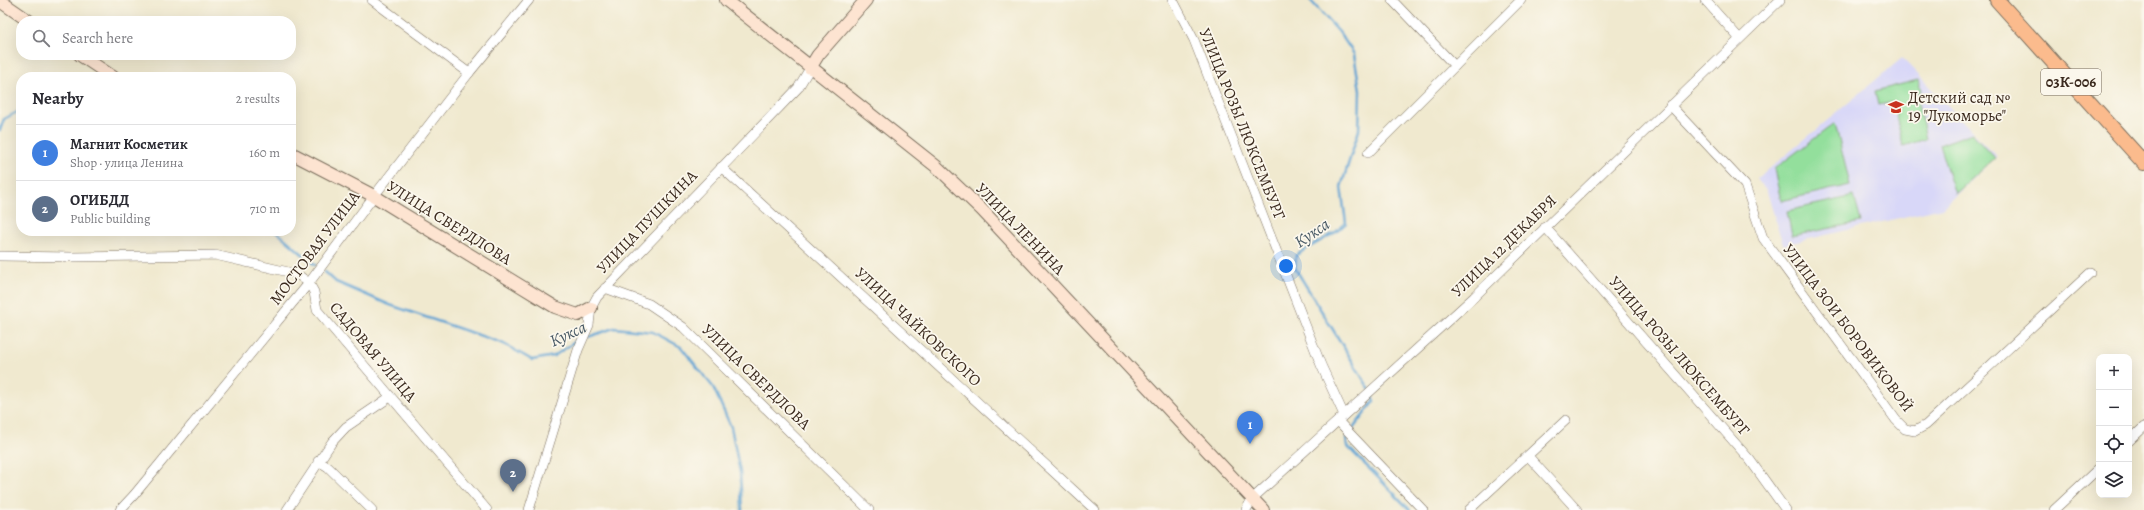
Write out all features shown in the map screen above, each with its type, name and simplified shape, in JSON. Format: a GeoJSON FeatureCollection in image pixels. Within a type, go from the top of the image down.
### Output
{"type":"FeatureCollection","features":[{"type":"Feature","properties":{"kind":"main road","name":"03К-006"},"geometry":{"type":"LineString","coordinates":[[1998,0],[2144,163]]}},
{"type":"Feature","properties":{"kind":"street"},"geometry":{"type":"LineString","coordinates":[[372,0],[469,73]]}},
{"type":"Feature","properties":{"kind":"street","name":"МОСТОВАЯ УЛИЦА"},"geometry":{"type":"LineString","coordinates":[[120,510],[310,283],[374,196],[469,73],[529,0]]}},
{"type":"Feature","properties":{"kind":"street","name":"УЛИЦА ЛЕНИНА"},"geometry":{"type":"LineString","coordinates":[[726,0],[936,167],[982,210],[1263,510]]}},
{"type":"Feature","properties":{"kind":"street","name":"УЛИЦА ПУШКИНА"},"geometry":{"type":"LineString","coordinates":[[529,510],[578,350],[589,325],[591,308],[605,288],[798,88],[818,55],[866,0]]}},
{"type":"Feature","properties":{"kind":"street","name":"УЛИЦА РОЗЫ ЛЮКСЕМБУРГ"},"geometry":{"type":"LineString","coordinates":[[1173,0],[1194,40],[1341,418],[1423,510]]}},
{"type":"Feature","properties":{"kind":"street"},"geometry":{"type":"LineString","coordinates":[[1392,0],[1455,66]]}},
{"type":"Feature","properties":{"kind":"street"},"geometry":{"type":"LineString","coordinates":[[1368,153],[1521,0]]}},
{"type":"Feature","properties":{"kind":"street"},"geometry":{"type":"LineString","coordinates":[[1705,0],[1739,38]]}},
{"type":"Feature","properties":{"kind":"street","name":"УЛИЦА 12 ДЕКАБРЯ"},"geometry":{"type":"LineString","coordinates":[[1246,510],[1252,499],[1382,383],[1474,297],[1739,38],[1780,0]]}},
{"type":"Feature","properties":{"kind":"street"},"geometry":{"type":"LineString","coordinates":[[8,3],[23,16]]}},
{"type":"Feature","properties":{"kind":"street"},"geometry":{"type":"LineString","coordinates":[[88,60],[106,72]]}},
{"type":"Feature","properties":{"kind":"street","name":"УЛИЦА ЗОИ БОРОВИКОВОЙ"},"geometry":{"type":"LineString","coordinates":[[1670,105],[1745,185],[1763,238],[1896,420],[1905,429],[1915,431],[1926,425],[2090,273]]}},
{"type":"Feature","properties":{"kind":"street","name":"УЛИЦА СВЕРДЛОВА"},"geometry":{"type":"LineString","coordinates":[[296,156],[374,196],[555,307],[578,315],[591,308]]}},
{"type":"Feature","properties":{"kind":"street","name":"УЛИЦА ЧАЙКОВСКОГО"},"geometry":{"type":"LineString","coordinates":[[721,167],[1095,510]]}},
{"type":"Feature","properties":{"kind":"street","name":"УЛИЦА РОЗЫ ЛЮКСЕМБУРГ"},"geometry":{"type":"LineString","coordinates":[[1545,227],[1750,460],[1786,510]]}},
{"type":"Feature","properties":{"kind":"street"},"geometry":{"type":"LineString","coordinates":[[0,256],[214,256],[297,274],[310,283]]}},
{"type":"Feature","properties":{"kind":"street","name":"САДОВАЯ УЛИЦА"},"geometry":{"type":"LineString","coordinates":[[310,283],[314,292],[317,310],[487,510]]}},
{"type":"Feature","properties":{"kind":"street","name":"УЛИЦА СВЕРДЛОВА"},"geometry":{"type":"LineString","coordinates":[[605,288],[649,304],[683,327],[869,510]]}},
{"type":"Feature","properties":{"kind":"street"},"geometry":{"type":"LineString","coordinates":[[287,510],[332,442],[346,427],[390,397]]}},
{"type":"Feature","properties":{"kind":"street"},"geometry":{"type":"LineString","coordinates":[[1469,510],[1566,420]]}},
{"type":"Feature","properties":{"kind":"street"},"geometry":{"type":"LineString","coordinates":[[2132,438],[2144,427]]}},
{"type":"Feature","properties":{"kind":"street"},"geometry":{"type":"LineString","coordinates":[[1528,456],[1577,510]]}},
{"type":"Feature","properties":{"kind":"street"},"geometry":{"type":"LineString","coordinates":[[318,462],[328,467],[372,510]]}},
{"type":"Feature","properties":{"kind":"street"},"geometry":{"type":"LineString","coordinates":[[2054,510],[2096,471]]}},
{"type":"Feature","properties":{"kind":"shaded area","name":"Детский сад № 19 \"Лукоморье\""},"geometry":{"type":"Polygon","coordinates":[[[1902,58],[1997,157],[1942,208],[1783,245],[1767,192],[1757,179],[1902,58]]]}},
{"type":"Feature","properties":{"kind":"green space"},"geometry":{"type":"Polygon","coordinates":[[[1918,80],[1921,91],[1916,94],[1926,139],[1903,146],[1893,102],[1878,105],[1875,91],[1918,80]]]}},
{"type":"Feature","properties":{"kind":"green space"},"geometry":{"type":"Polygon","coordinates":[[[1835,123],[1850,185],[1781,201],[1774,169],[1835,123]]]}},
{"type":"Feature","properties":{"kind":"green space"},"geometry":{"type":"Polygon","coordinates":[[[1972,133],[1995,158],[1955,194],[1939,145],[1972,133]]]}},
{"type":"Feature","properties":{"kind":"green space"},"geometry":{"type":"Polygon","coordinates":[[[1854,196],[1861,222],[1792,236],[1787,211],[1854,196]]]}},
{"type":"Feature","properties":{"kind":"waterway","name":"Кукса"},"geometry":{"type":"LineString","coordinates":[[1310,0],[1339,32],[1354,54],[1360,90],[1359,130],[1341,187],[1346,223],[1336,232],[1296,255],[1295,268],[1370,390]]}},
{"type":"Feature","properties":{"kind":"waterway","name":"Кукса"},"geometry":{"type":"LineString","coordinates":[[0,130],[4,119],[16,113]]}},
{"type":"Feature","properties":{"kind":"waterway","name":"Кукса"},"geometry":{"type":"LineString","coordinates":[[282,236],[315,265]]}},
{"type":"Feature","properties":{"kind":"waterway","name":"Кукса"},"geometry":{"type":"LineString","coordinates":[[325,272],[336,282],[390,305],[502,343],[532,360],[554,356],[579,339]]}},
{"type":"Feature","properties":{"kind":"waterway","name":"Кукса"},"geometry":{"type":"LineString","coordinates":[[588,337],[614,328],[653,332],[681,347],[713,387],[731,427],[740,472],[742,510]]}},
{"type":"Feature","properties":{"kind":"waterway","name":"Кукса"},"geometry":{"type":"LineString","coordinates":[[1352,430],[1374,401],[1371,394]]}},
{"type":"Feature","properties":{"kind":"waterway","name":"Кукса"},"geometry":{"type":"LineString","coordinates":[[1346,439],[1347,446],[1410,510]]}},
{"type":"Feature","properties":{"kind":"place","name":"Детский сад № 19 \"Лукоморье\""},"geometry":{"type":"Point","coordinates":[1896,107]}},
{"type":"Feature","properties":{"kind":"place","name":"Магнит Косметик"},"geometry":{"type":"Point","coordinates":[1250,444]}},
{"type":"Feature","properties":{"kind":"place","name":"ОГИБДД"},"geometry":{"type":"Point","coordinates":[513,492]}}]}
